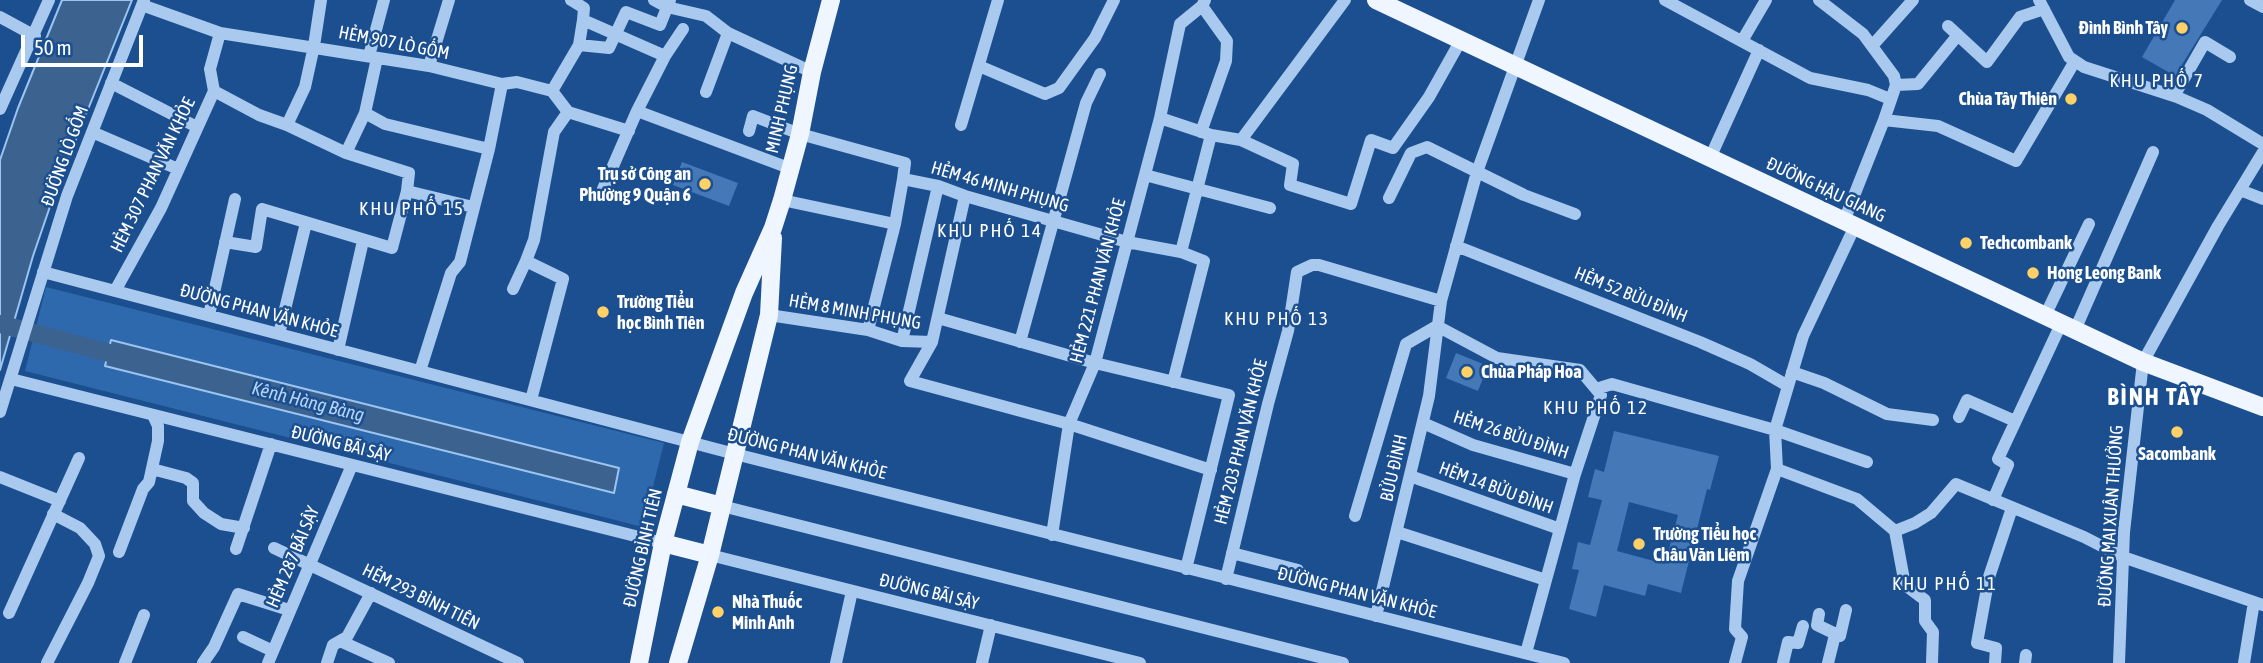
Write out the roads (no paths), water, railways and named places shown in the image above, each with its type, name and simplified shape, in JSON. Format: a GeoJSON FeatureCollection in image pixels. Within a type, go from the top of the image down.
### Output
{"type":"FeatureCollection","features":[{"type":"Feature","properties":{"kind":"main road","name":"MINH PHỤNG"},"geometry":{"type":"LineString","coordinates":[[690,442],[744,293],[773,228],[782,200],[831,0]]}},
{"type":"Feature","properties":{"kind":"main road","name":"ĐƯỜNG HẬU GIANG"},"geometry":{"type":"LineString","coordinates":[[1376,0],[2143,362],[2263,407]]}},
{"type":"Feature","properties":{"kind":"main road","name":"MINH PHỤNG"},"geometry":{"type":"LineString","coordinates":[[735,454],[769,315],[773,228]]}},
{"type":"Feature","properties":{"kind":"main road","name":"ĐƯỜNG BÌNH TIÊN"},"geometry":{"type":"LineString","coordinates":[[639,663],[663,543],[690,442]]}},
{"type":"Feature","properties":{"kind":"main road"},"geometry":{"type":"LineString","coordinates":[[678,663],[710,555],[735,454]]}},
{"type":"Feature","properties":{"kind":"main road"},"geometry":{"type":"LineString","coordinates":[[677,495],[722,506]]}},
{"type":"Feature","properties":{"kind":"main road"},"geometry":{"type":"LineString","coordinates":[[663,543],[710,555]]}},
{"type":"Feature","properties":{"kind":"street"},"geometry":{"type":"LineString","coordinates":[[0,109],[49,0]]}},
{"type":"Feature","properties":{"kind":"street"},"geometry":{"type":"LineString","coordinates":[[287,125],[305,87],[321,0]]}},
{"type":"Feature","properties":{"kind":"street"},"geometry":{"type":"LineString","coordinates":[[346,153],[365,113],[384,0]]}},
{"type":"Feature","properties":{"kind":"street"},"geometry":{"type":"LineString","coordinates":[[429,66],[449,0]]}},
{"type":"Feature","properties":{"kind":"street"},"geometry":{"type":"LineString","coordinates":[[571,0],[584,8],[579,45],[552,91],[568,112],[629,131]]}},
{"type":"Feature","properties":{"kind":"street"},"geometry":{"type":"LineString","coordinates":[[654,0],[706,16],[728,33],[812,72]]}},
{"type":"Feature","properties":{"kind":"street"},"geometry":{"type":"LineString","coordinates":[[961,125],[998,0]]}},
{"type":"Feature","properties":{"kind":"street"},"geometry":{"type":"LineString","coordinates":[[979,66],[1045,94],[1059,88],[1095,38],[1114,0]]}},
{"type":"Feature","properties":{"kind":"street"},"geometry":{"type":"LineString","coordinates":[[1241,140],[1345,0]]}},
{"type":"Feature","properties":{"kind":"street","name":"BỬU ĐÌNH"},"geometry":{"type":"LineString","coordinates":[[1376,616],[1429,396],[1441,301],[1477,172],[1539,0]]}},
{"type":"Feature","properties":{"kind":"street"},"geometry":{"type":"LineString","coordinates":[[1665,0],[1810,78],[1868,90],[1890,100]]}},
{"type":"Feature","properties":{"kind":"street"},"geometry":{"type":"LineString","coordinates":[[1742,41],[1766,0]]}},
{"type":"Feature","properties":{"kind":"street"},"geometry":{"type":"LineString","coordinates":[[1735,663],[1742,637],[1735,629],[1738,581],[1777,469],[1775,430],[1803,336],[1849,224],[1896,85],[1894,76],[1863,34],[1834,5],[1819,0]]}},
{"type":"Feature","properties":{"kind":"street"},"geometry":{"type":"LineString","coordinates":[[1872,46],[1913,0]]}},
{"type":"Feature","properties":{"kind":"street"},"geometry":{"type":"LineString","coordinates":[[2250,0],[2263,8]]}},
{"type":"Feature","properties":{"kind":"street","name":"HẺM 907 LÒ GỐM"},"geometry":{"type":"LineString","coordinates":[[143,3],[220,33],[429,66],[502,84],[517,82],[552,91]]}},
{"type":"Feature","properties":{"kind":"street","name":"ĐƯỜNG LÒ GỐM"},"geometry":{"type":"LineString","coordinates":[[0,412],[67,196],[143,3]]}},
{"type":"Feature","properties":{"kind":"street"},"geometry":{"type":"LineString","coordinates":[[1181,252],[1197,190],[1206,133],[1226,61],[1227,41],[1203,3]]}},
{"type":"Feature","properties":{"kind":"street","name":"HẺM 221 PHAN VĂN KHỎE"},"geometry":{"type":"LineString","coordinates":[[1052,535],[1069,424],[1095,363],[1160,118],[1180,24],[1203,3]]}},
{"type":"Feature","properties":{"kind":"street"},"geometry":{"type":"LineString","coordinates":[[579,45],[608,48],[626,12],[660,25],[669,4]]}},
{"type":"Feature","properties":{"kind":"street"},"geometry":{"type":"LineString","coordinates":[[1896,85],[1918,84],[1953,31],[1987,62],[2020,17],[2042,5],[2069,57],[2119,79],[2174,96],[2207,110],[2263,144]]}},
{"type":"Feature","properties":{"kind":"street"},"geometry":{"type":"LineString","coordinates":[[0,17],[35,36]]}},
{"type":"Feature","properties":{"kind":"street"},"geometry":{"type":"LineString","coordinates":[[583,20],[665,56]]}},
{"type":"Feature","properties":{"kind":"street"},"geometry":{"type":"LineString","coordinates":[[603,189],[637,111],[682,29]]}},
{"type":"Feature","properties":{"kind":"street","name":"HẺM 307 PHAN VĂN KHỎE"},"geometry":{"type":"LineString","coordinates":[[115,291],[161,208],[214,91],[210,69],[220,33]]}},
{"type":"Feature","properties":{"kind":"street"},"geometry":{"type":"LineString","coordinates":[[706,92],[728,33]]}},
{"type":"Feature","properties":{"kind":"street"},"geometry":{"type":"LineString","coordinates":[[1160,118],[1206,133],[1241,140],[1293,164],[1290,185],[1350,204],[1371,140],[1393,148],[1429,97],[1461,40]]}},
{"type":"Feature","properties":{"kind":"street"},"geometry":{"type":"LineString","coordinates":[[2174,96],[2205,42],[2230,57]]}},
{"type":"Feature","properties":{"kind":"street"},"geometry":{"type":"LineString","coordinates":[[1710,158],[1759,50]]}},
{"type":"Feature","properties":{"kind":"street"},"geometry":{"type":"LineString","coordinates":[[1884,120],[1938,126],[2016,161],[2076,61]]}},
{"type":"Feature","properties":{"kind":"street"},"geometry":{"type":"LineString","coordinates":[[1020,342],[1086,103],[1100,74]]}},
{"type":"Feature","properties":{"kind":"street"},"geometry":{"type":"LineString","coordinates":[[111,83],[197,127]]}},
{"type":"Feature","properties":{"kind":"street"},"geometry":{"type":"LineString","coordinates":[[420,371],[451,273],[460,262],[489,149],[502,84]]}},
{"type":"Feature","properties":{"kind":"street"},"geometry":{"type":"LineString","coordinates":[[214,91],[260,115],[346,153],[409,173],[392,248],[262,209],[256,247],[225,242]]}},
{"type":"Feature","properties":{"kind":"street"},"geometry":{"type":"LineString","coordinates":[[637,111],[789,168]]}},
{"type":"Feature","properties":{"kind":"street"},"geometry":{"type":"LineString","coordinates":[[513,289],[534,240],[554,132],[568,112]]}},
{"type":"Feature","properties":{"kind":"street"},"geometry":{"type":"LineString","coordinates":[[365,113],[385,124],[489,149]]}},
{"type":"Feature","properties":{"kind":"street"},"geometry":{"type":"LineString","coordinates":[[749,131],[753,116],[800,134]]}},
{"type":"Feature","properties":{"kind":"street"},"geometry":{"type":"LineString","coordinates":[[92,132],[178,169]]}},
{"type":"Feature","properties":{"kind":"street","name":"HẺM 46 MINH PHỤNG"},"geometry":{"type":"LineString","coordinates":[[800,134],[905,163],[903,179],[938,186],[1127,242],[1181,252],[1204,261],[1174,382]]}},
{"type":"Feature","properties":{"kind":"street"},"geometry":{"type":"LineString","coordinates":[[1389,198],[1411,153],[1427,147],[1524,195],[1575,214]]}},
{"type":"Feature","properties":{"kind":"street"},"geometry":{"type":"LineString","coordinates":[[1993,500],[2008,465],[1998,459],[2060,323],[2153,152]]}},
{"type":"Feature","properties":{"kind":"street","name":"ĐƯỜNG MAI XUÂN THƯỞNG"},"geometry":{"type":"LineString","coordinates":[[2119,663],[2123,556],[2143,362],[2263,152]]}},
{"type":"Feature","properties":{"kind":"street"},"geometry":{"type":"LineString","coordinates":[[1144,175],[1270,208]]}},
{"type":"Feature","properties":{"kind":"street"},"geometry":{"type":"LineString","coordinates":[[868,330],[895,224],[903,179]]}},
{"type":"Feature","properties":{"kind":"street"},"geometry":{"type":"LineString","coordinates":[[902,341],[938,186]]}},
{"type":"Feature","properties":{"kind":"street"},"geometry":{"type":"LineString","coordinates":[[2240,190],[2263,198]]}},
{"type":"Feature","properties":{"kind":"street"},"geometry":{"type":"LineString","coordinates":[[407,191],[473,207]]}},
{"type":"Feature","properties":{"kind":"street"},"geometry":{"type":"LineString","coordinates":[[932,342],[965,196]]}},
{"type":"Feature","properties":{"kind":"street"},"geometry":{"type":"LineString","coordinates":[[209,315],[235,199]]}},
{"type":"Feature","properties":{"kind":"street"},"geometry":{"type":"LineString","coordinates":[[782,200],[895,224]]}},
{"type":"Feature","properties":{"kind":"street"},"geometry":{"type":"LineString","coordinates":[[279,334],[306,223]]}},
{"type":"Feature","properties":{"kind":"street"},"geometry":{"type":"LineString","coordinates":[[2060,323],[2089,223]]}},
{"type":"Feature","properties":{"kind":"street"},"geometry":{"type":"LineString","coordinates":[[338,350],[363,241]]}},
{"type":"Feature","properties":{"kind":"street","name":"HẺM 52 BỬU ĐÌNH"},"geometry":{"type":"LineString","coordinates":[[1456,246],[1700,342],[1750,364],[1788,386]]}},
{"type":"Feature","properties":{"kind":"street"},"geometry":{"type":"LineString","coordinates":[[526,261],[563,279],[531,400]]}},
{"type":"Feature","properties":{"kind":"street","name":"HẺM 203 PHAN VĂN KHỎE"},"geometry":{"type":"LineString","coordinates":[[1226,579],[1288,331],[1297,272],[1312,265],[1319,265],[1441,301]]}},
{"type":"Feature","properties":{"kind":"street","name":"ĐƯỜNG PHAN VĂN KHỎE"},"geometry":{"type":"LineString","coordinates":[[43,272],[735,454],[1564,663]]}},
{"type":"Feature","properties":{"kind":"street","name":"HẺM 8 MINH PHỤNG"},"geometry":{"type":"LineString","coordinates":[[769,315],[868,330],[902,341],[932,342],[910,381],[1069,424]]}},
{"type":"Feature","properties":{"kind":"street"},"geometry":{"type":"LineString","coordinates":[[938,318],[1095,363],[1229,395],[1186,569]]}},
{"type":"Feature","properties":{"kind":"street"},"geometry":{"type":"LineString","coordinates":[[1437,326],[1497,358],[1580,370],[1601,394],[1575,474]]}},
{"type":"Feature","properties":{"kind":"street","name":"BỬU ĐÌNH"},"geometry":{"type":"LineString","coordinates":[[1355,516],[1406,344],[1437,326]]}},
{"type":"Feature","properties":{"kind":"street"},"geometry":{"type":"LineString","coordinates":[[1792,372],[1824,383],[1887,414],[1933,420]]}},
{"type":"Feature","properties":{"kind":"street","name":"ĐƯỜNG BÃI SẬY"},"geometry":{"type":"LineString","coordinates":[[11,379],[663,543]]}},
{"type":"Feature","properties":{"kind":"street"},"geometry":{"type":"LineString","coordinates":[[1596,389],[1612,384],[1775,430],[1867,462]]}},
{"type":"Feature","properties":{"kind":"street"},"geometry":{"type":"LineString","coordinates":[[1959,417],[1967,400],[2015,421]]}},
{"type":"Feature","properties":{"kind":"street"},"geometry":{"type":"LineString","coordinates":[[119,552],[143,489],[149,482],[158,441],[158,426],[153,415]]}},
{"type":"Feature","properties":{"kind":"street","name":"HẺM 26 BỬU ĐÌNH"},"geometry":{"type":"LineString","coordinates":[[1423,423],[1473,444],[1575,474],[1560,529]]}},
{"type":"Feature","properties":{"kind":"street"},"geometry":{"type":"LineString","coordinates":[[1069,424],[1210,470]]}},
{"type":"Feature","properties":{"kind":"street"},"geometry":{"type":"LineString","coordinates":[[236,549],[271,444]]}},
{"type":"Feature","properties":{"kind":"street"},"geometry":{"type":"LineString","coordinates":[[9,613],[79,458]]}},
{"type":"Feature","properties":{"kind":"street","name":"HẺM 287 BÃI SẬY"},"geometry":{"type":"LineString","coordinates":[[270,657],[352,465]]}},
{"type":"Feature","properties":{"kind":"street"},"geometry":{"type":"LineString","coordinates":[[152,469],[186,478],[193,483],[193,501],[204,513],[221,524],[244,528]]}},
{"type":"Feature","properties":{"kind":"street"},"geometry":{"type":"LineString","coordinates":[[1777,469],[1857,499],[1895,531],[1905,585],[1925,600],[1925,621],[1933,632],[1932,663]]}},
{"type":"Feature","properties":{"kind":"street","name":"HẺM 14 BỬU ĐÌNH"},"geometry":{"type":"LineString","coordinates":[[1410,476],[1560,529],[1546,580]]}},
{"type":"Feature","properties":{"kind":"street"},"geometry":{"type":"LineString","coordinates":[[0,477],[60,501]]}},
{"type":"Feature","properties":{"kind":"street"},"geometry":{"type":"LineString","coordinates":[[1895,531],[1931,513],[1956,484],[2123,556],[2258,604],[2244,663]]}},
{"type":"Feature","properties":{"kind":"street"},"geometry":{"type":"LineString","coordinates":[[722,506],[1343,663]]}},
{"type":"Feature","properties":{"kind":"street"},"geometry":{"type":"LineString","coordinates":[[1995,663],[1996,648],[1977,643],[1989,577],[2012,508]]}},
{"type":"Feature","properties":{"kind":"street"},"geometry":{"type":"LineString","coordinates":[[47,663],[89,583],[99,556],[95,544],[79,528],[53,514]]}},
{"type":"Feature","properties":{"kind":"street"},"geometry":{"type":"LineString","coordinates":[[1397,532],[1546,580],[1526,653]]}},
{"type":"Feature","properties":{"kind":"street","name":"HẺM 293 BÌNH TIÊN"},"geometry":{"type":"LineString","coordinates":[[274,548],[518,663]]}},
{"type":"Feature","properties":{"kind":"street"},"geometry":{"type":"LineString","coordinates":[[1232,553],[1298,570]]}},
{"type":"Feature","properties":{"kind":"street","name":"ĐƯỜNG BÃI SẬY"},"geometry":{"type":"LineString","coordinates":[[710,555],[991,625],[1098,658],[1140,663]]}},
{"type":"Feature","properties":{"kind":"street"},"geometry":{"type":"LineString","coordinates":[[836,663],[852,590]]}},
{"type":"Feature","properties":{"kind":"street"},"geometry":{"type":"LineString","coordinates":[[327,663],[333,645],[347,637],[371,593]]}},
{"type":"Feature","properties":{"kind":"street"},"geometry":{"type":"LineString","coordinates":[[203,663],[214,647],[238,594],[289,610]]}},
{"type":"Feature","properties":{"kind":"street"},"geometry":{"type":"LineString","coordinates":[[1819,614],[1816,625],[1840,636],[1846,610]]}},
{"type":"Feature","properties":{"kind":"street"},"geometry":{"type":"LineString","coordinates":[[125,663],[144,615]]}},
{"type":"Feature","properties":{"kind":"street"},"geometry":{"type":"LineString","coordinates":[[982,663],[991,625]]}},
{"type":"Feature","properties":{"kind":"street"},"geometry":{"type":"LineString","coordinates":[[1783,663],[1788,642],[1798,643],[1803,626]]}},
{"type":"Feature","properties":{"kind":"street"},"geometry":{"type":"LineString","coordinates":[[1828,663],[1835,635]]}},
{"type":"Feature","properties":{"kind":"street"},"geometry":{"type":"LineString","coordinates":[[243,638],[270,657]]}},
{"type":"Feature","properties":{"kind":"street"},"geometry":{"type":"LineString","coordinates":[[340,641],[389,663]]}},
{"type":"Feature","properties":{"kind":"water"},"geometry":{"type":"Polygon","coordinates":[[[62,0],[132,0],[56,189],[33,256],[0,370],[0,160],[62,0]]]}},
{"type":"Feature","properties":{"kind":"water","name":"Kênh Hàng Bàng"},"geometry":{"type":"Polygon","coordinates":[[[111,340],[619,468],[614,493],[105,366],[111,340]]]}},
{"type":"Feature","properties":{"kind":"waterway","name":"Kênh Hàng Bàng"},"geometry":{"type":"LineString","coordinates":[[0,324],[128,358]]}},
{"type":"Feature","properties":{"kind":"place","name":"Đình Bình Tây"},"geometry":{"type":"Point","coordinates":[2182,28]}},
{"type":"Feature","properties":{"kind":"place","name":"Chùa Tây Thiên"},"geometry":{"type":"Point","coordinates":[2071,99]}},
{"type":"Feature","properties":{"kind":"place","name":"Trụ sở Công an Phường 9 Quận 6"},"geometry":{"type":"Point","coordinates":[705,184]}},
{"type":"Feature","properties":{"kind":"place","name":"Techcombank"},"geometry":{"type":"Point","coordinates":[1966,243]}},
{"type":"Feature","properties":{"kind":"place","name":"Hong Leong Bank"},"geometry":{"type":"Point","coordinates":[2033,273]}},
{"type":"Feature","properties":{"kind":"place","name":"Trường Tiểu học Bình Tiên"},"geometry":{"type":"Point","coordinates":[603,312]}},
{"type":"Feature","properties":{"kind":"place","name":"Chùa Pháp Hoa"},"geometry":{"type":"Point","coordinates":[1467,372]}},
{"type":"Feature","properties":{"kind":"place","name":"Sacombank"},"geometry":{"type":"Point","coordinates":[2177,432]}},
{"type":"Feature","properties":{"kind":"place","name":"Trường Tiểu học Châu Văn Liêm"},"geometry":{"type":"Point","coordinates":[1639,544]}},
{"type":"Feature","properties":{"kind":"place","name":"Nhà Thuốc Minh Anh"},"geometry":{"type":"Point","coordinates":[718,612]}},
{"type":"Feature","properties":{"kind":"district","name":"KHU PHỐ 7"},"geometry":{"type":"Point","coordinates":[2157,81]}},
{"type":"Feature","properties":{"kind":"district","name":"KHU PHỐ 15"},"geometry":{"type":"Point","coordinates":[412,209]}},
{"type":"Feature","properties":{"kind":"district","name":"KHU PHỐ 14"},"geometry":{"type":"Point","coordinates":[990,231]}},
{"type":"Feature","properties":{"kind":"district","name":"KHU PHỐ 13"},"geometry":{"type":"Point","coordinates":[1277,319]}},
{"type":"Feature","properties":{"kind":"district","name":"BÌNH TÂY"},"geometry":{"type":"Point","coordinates":[2155,397]}},
{"type":"Feature","properties":{"kind":"district","name":"KHU PHỐ 12"},"geometry":{"type":"Point","coordinates":[1596,408]}},
{"type":"Feature","properties":{"kind":"district","name":"KHU PHỐ 11"},"geometry":{"type":"Point","coordinates":[1945,584]}}]}
